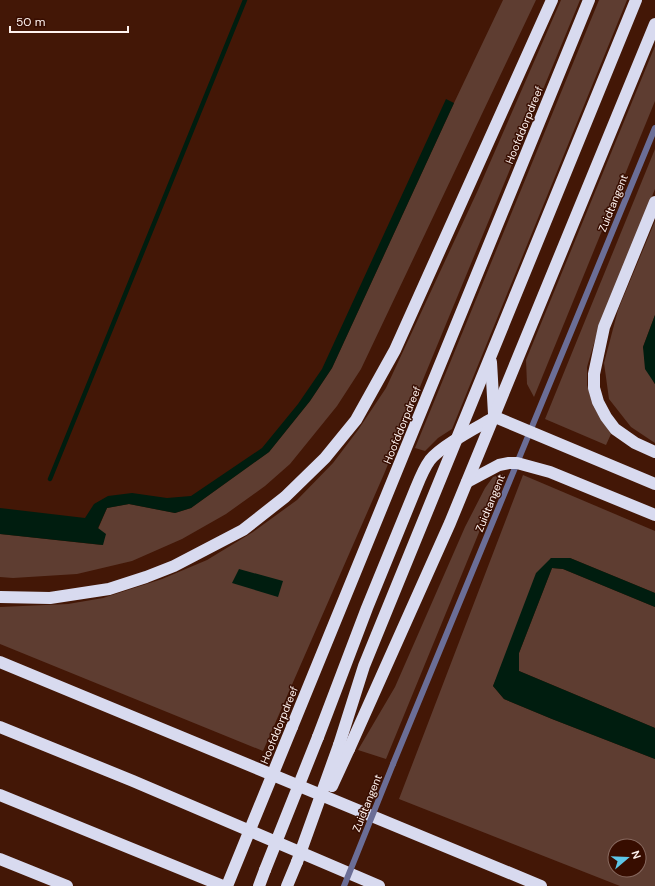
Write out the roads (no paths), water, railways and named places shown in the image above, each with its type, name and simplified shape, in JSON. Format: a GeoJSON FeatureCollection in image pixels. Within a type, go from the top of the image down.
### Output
{"type":"FeatureCollection","features":[{"type":"Feature","properties":{"kind":"highway"},"geometry":{"type":"LineString","coordinates":[[0,597],[50,598],[109,589],[174,566],[243,530],[285,497],[325,458],[356,420],[395,350],[552,0]]}},
{"type":"Feature","properties":{"kind":"highway","name":"Hoofddorpdreef"},"geometry":{"type":"LineString","coordinates":[[227,886],[589,0]]}},
{"type":"Feature","properties":{"kind":"highway"},"geometry":{"type":"LineString","coordinates":[[344,747],[364,666],[636,0]]}},
{"type":"Feature","properties":{"kind":"highway"},"geometry":{"type":"LineString","coordinates":[[288,883],[344,747],[450,522],[495,417],[655,24]]}},
{"type":"Feature","properties":{"kind":"highway"},"geometry":{"type":"LineString","coordinates":[[655,202],[604,327],[594,374],[594,388],[598,402],[606,418],[615,429],[634,444],[655,452]]}},
{"type":"Feature","properties":{"kind":"highway"},"geometry":{"type":"LineString","coordinates":[[490,358],[495,417]]}},
{"type":"Feature","properties":{"kind":"highway"},"geometry":{"type":"LineString","coordinates":[[495,417],[655,484]]}},
{"type":"Feature","properties":{"kind":"highway"},"geometry":{"type":"LineString","coordinates":[[259,886],[367,608],[416,488],[431,459],[445,447],[495,417]]}},
{"type":"Feature","properties":{"kind":"highway"},"geometry":{"type":"LineString","coordinates":[[467,482],[499,465],[517,463],[550,472],[655,515]]}},
{"type":"Feature","properties":{"kind":"highway"},"geometry":{"type":"LineString","coordinates":[[0,662],[542,886]]}},
{"type":"Feature","properties":{"kind":"highway"},"geometry":{"type":"LineString","coordinates":[[0,727],[379,886]]}},
{"type":"Feature","properties":{"kind":"highway"},"geometry":{"type":"LineString","coordinates":[[0,795],[223,886]]}},
{"type":"Feature","properties":{"kind":"highway"},"geometry":{"type":"LineString","coordinates":[[0,859],[67,886]]}},
{"type":"Feature","properties":{"kind":"lane","name":"Zuidtangent"},"geometry":{"type":"LineString","coordinates":[[344,886],[655,128]]}},
{"type":"Feature","properties":{"kind":"waterway"},"geometry":{"type":"LineString","coordinates":[[50,479],[245,0]]}}]}
